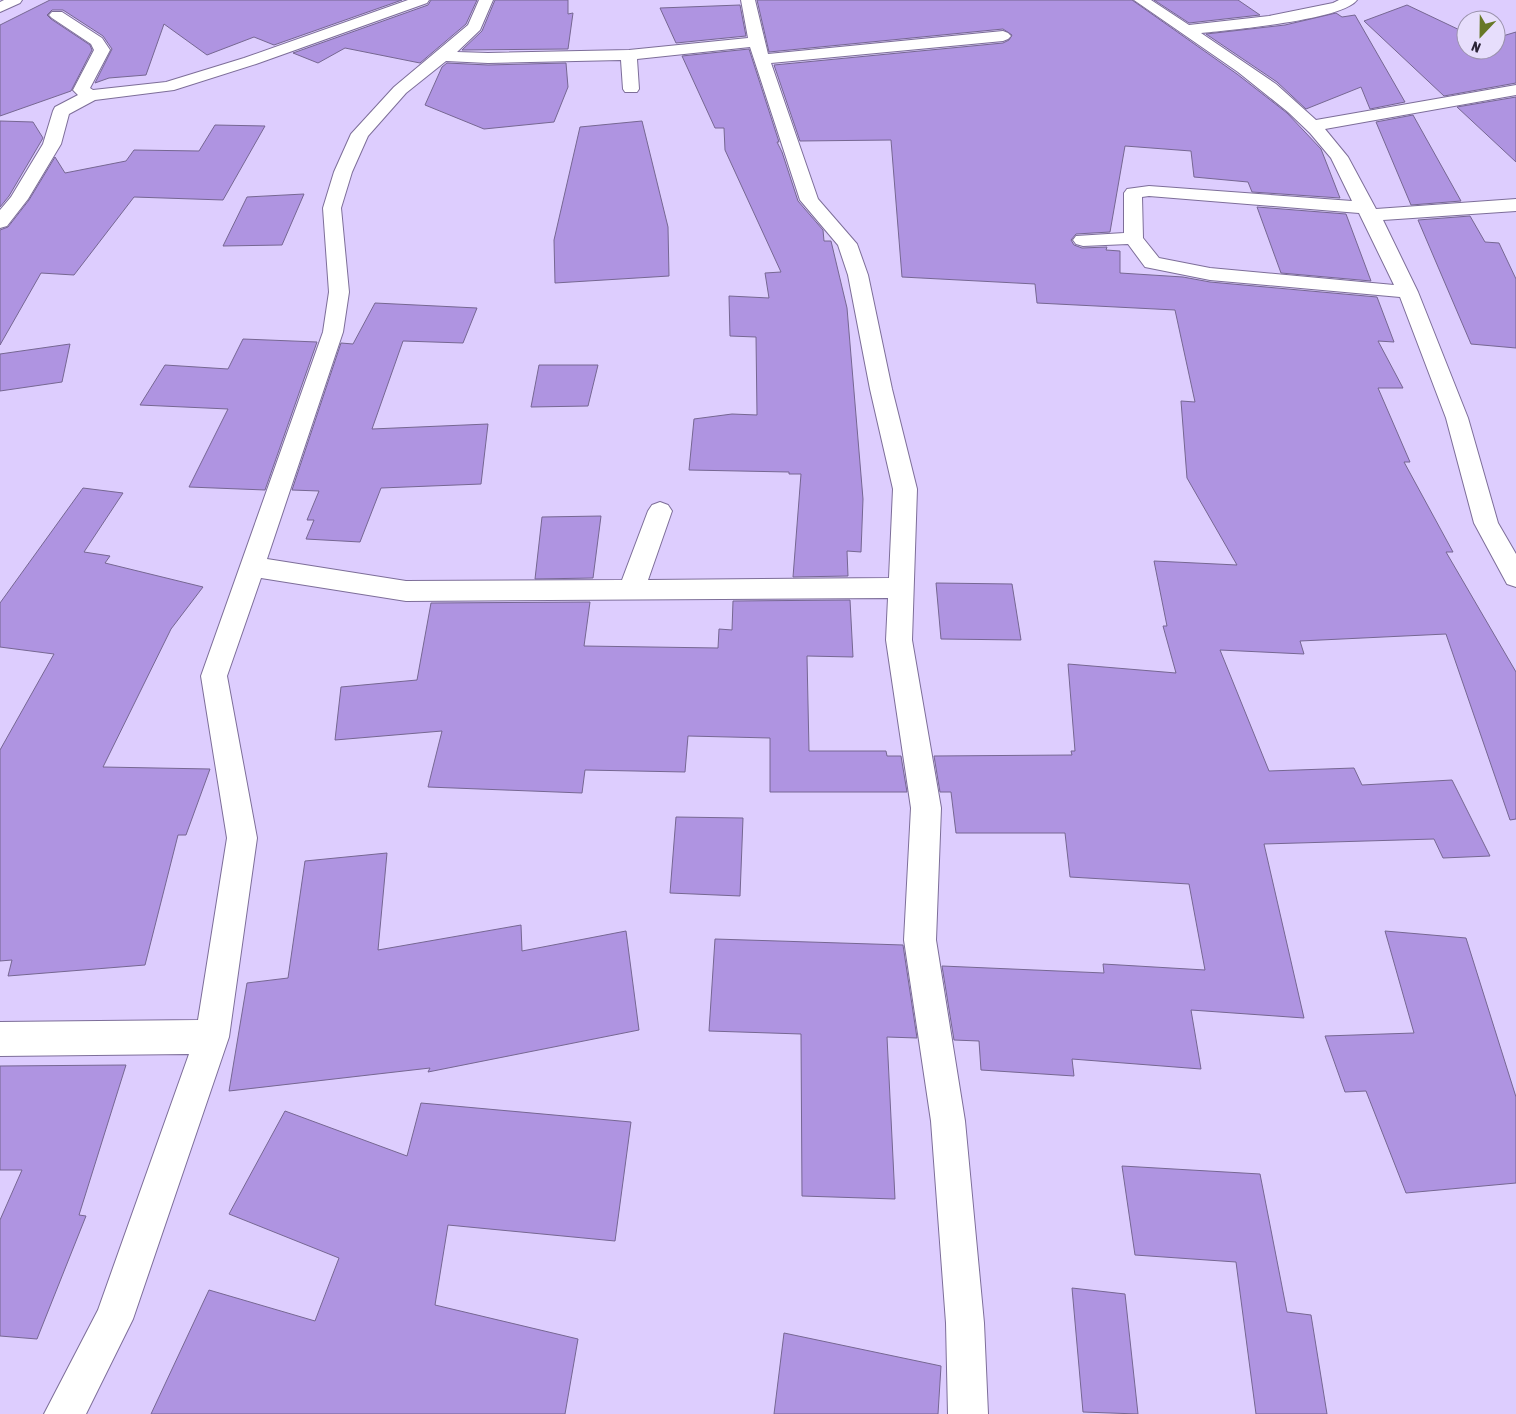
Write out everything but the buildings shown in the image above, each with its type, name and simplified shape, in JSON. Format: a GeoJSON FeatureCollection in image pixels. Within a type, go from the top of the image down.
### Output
{"type":"FeatureCollection","features":[{"type":"Feature","properties":{"kind":"street"},"geometry":{"type":"LineString","coordinates":[[0,8],[15,0]]}},
{"type":"Feature","properties":{"kind":"street"},"geometry":{"type":"LineString","coordinates":[[0,222],[19,198],[52,144],[61,110],[91,95],[168,86],[250,61],[422,0]]}},
{"type":"Feature","properties":{"kind":"street"},"geometry":{"type":"LineString","coordinates":[[64,1414],[114,1319],[212,1037],[242,838],[214,676],[333,332],[339,292],[332,208],[343,172],[360,134],[400,90],[443,56],[475,27],[486,0]]}},
{"type":"Feature","properties":{"kind":"street"},"geometry":{"type":"LineString","coordinates":[[748,0],[758,51],[809,200],[847,244],[858,275],[881,389],[905,489],[899,640],[926,808],[920,940],[948,1121],[965,1324],[968,1414]]}},
{"type":"Feature","properties":{"kind":"street"},"geometry":{"type":"LineString","coordinates":[[1140,0],[1266,84],[1312,126],[1336,152],[1408,292],[1457,418],[1486,524],[1516,578]]}},
{"type":"Feature","properties":{"kind":"street"},"geometry":{"type":"LineString","coordinates":[[1186,30],[1268,21],[1338,7],[1350,0]]}},
{"type":"Feature","properties":{"kind":"street"},"geometry":{"type":"LineString","coordinates":[[58,15],[97,41],[102,50],[81,90],[91,95]]}},
{"type":"Feature","properties":{"kind":"street"},"geometry":{"type":"LineString","coordinates":[[443,56],[488,58],[758,51],[1003,36]]}},
{"type":"Feature","properties":{"kind":"street"},"geometry":{"type":"LineString","coordinates":[[629,55],[631,89]]}},
{"type":"Feature","properties":{"kind":"street"},"geometry":{"type":"LineString","coordinates":[[1312,126],[1516,90]]}},
{"type":"Feature","properties":{"kind":"street"},"geometry":{"type":"LineString","coordinates":[[1408,292],[1210,274],[1152,263],[1133,238],[1133,193],[1149,191],[1368,212],[1516,205]]}},
{"type":"Feature","properties":{"kind":"street"},"geometry":{"type":"LineString","coordinates":[[1083,240],[1133,238]]}},
{"type":"Feature","properties":{"kind":"street"},"geometry":{"type":"LineString","coordinates":[[631,590],[660,511]]}},
{"type":"Feature","properties":{"kind":"street"},"geometry":{"type":"LineString","coordinates":[[253,567],[406,592],[901,588]]}},
{"type":"Feature","properties":{"kind":"street"},"geometry":{"type":"LineString","coordinates":[[0,1039],[212,1037]]}}]}
